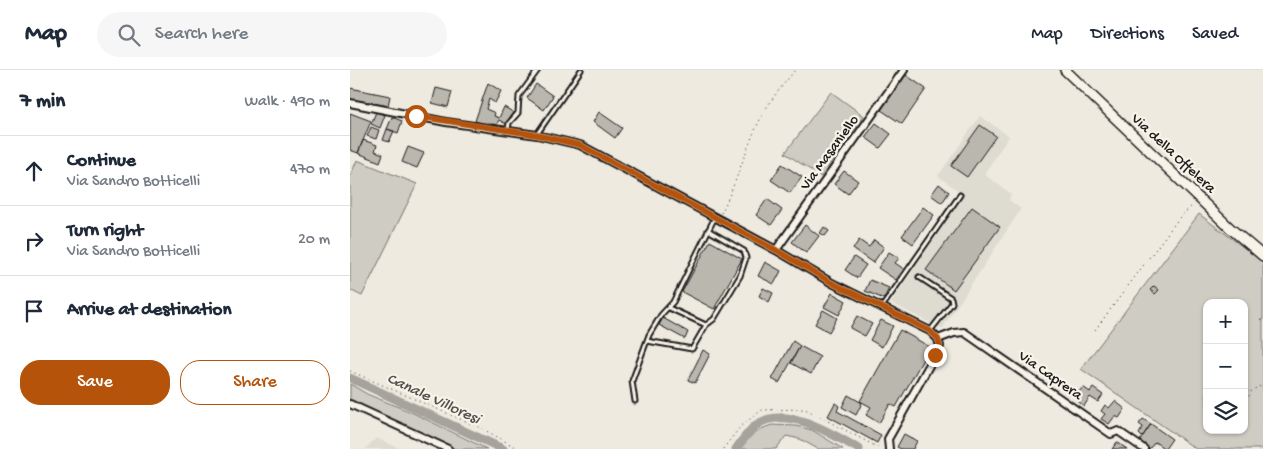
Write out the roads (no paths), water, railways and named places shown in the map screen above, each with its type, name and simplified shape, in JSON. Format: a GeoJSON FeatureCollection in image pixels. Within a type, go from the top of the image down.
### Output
{"type":"FeatureCollection","features":[{"type":"Feature","properties":{"kind":"street","name":"Via Masaniello"},"geometry":{"type":"LineString","coordinates":[[776,250],[904,70]]}},
{"type":"Feature","properties":{"kind":"street","name":"Via della Offelera"},"geometry":{"type":"LineString","coordinates":[[1065,70],[1250,246],[1263,256]]}},
{"type":"Feature","properties":{"kind":"street"},"geometry":{"type":"LineString","coordinates":[[350,103],[446,122],[537,135],[580,145],[716,217],[832,283],[930,331],[938,339],[940,346],[888,440],[889,449]]}},
{"type":"Feature","properties":{"kind":"street","name":"Via Caprera"},"geometry":{"type":"LineString","coordinates":[[938,339],[954,333],[964,332],[1111,434],[1118,431],[1144,449]]}},
{"type":"Feature","properties":{"kind":"street"},"geometry":{"type":"LineString","coordinates":[[350,404],[448,449]]}},
{"type":"Feature","properties":{"kind":"lane"},"geometry":{"type":"LineString","coordinates":[[508,131],[509,123],[518,113],[519,96],[538,70]]}},
{"type":"Feature","properties":{"kind":"lane"},"geometry":{"type":"LineString","coordinates":[[537,135],[581,70]]}},
{"type":"Feature","properties":{"kind":"lane"},"geometry":{"type":"LineString","coordinates":[[882,308],[960,195]]}},
{"type":"Feature","properties":{"kind":"lane"},"geometry":{"type":"LineString","coordinates":[[635,401],[632,381],[647,341],[661,316],[669,308],[716,217]]}},
{"type":"Feature","properties":{"kind":"lane"},"geometry":{"type":"LineString","coordinates":[[647,341],[692,349],[706,325],[714,320],[740,276],[746,258],[744,251],[708,230]]}},
{"type":"Feature","properties":{"kind":"lane"},"geometry":{"type":"LineString","coordinates":[[919,277],[950,298],[952,304],[930,331]]}},
{"type":"Feature","properties":{"kind":"lane"},"geometry":{"type":"LineString","coordinates":[[669,308],[706,325]]}},
{"type":"Feature","properties":{"kind":"waterway","name":"Canale Villoresi"},"geometry":{"type":"LineString","coordinates":[[350,378],[503,449]]}},
{"type":"Feature","properties":{"kind":"waterway","name":"Canale Villoresi"},"geometry":{"type":"LineString","coordinates":[[736,449],[756,425],[768,419],[782,418],[809,423],[859,449]]}}]}
